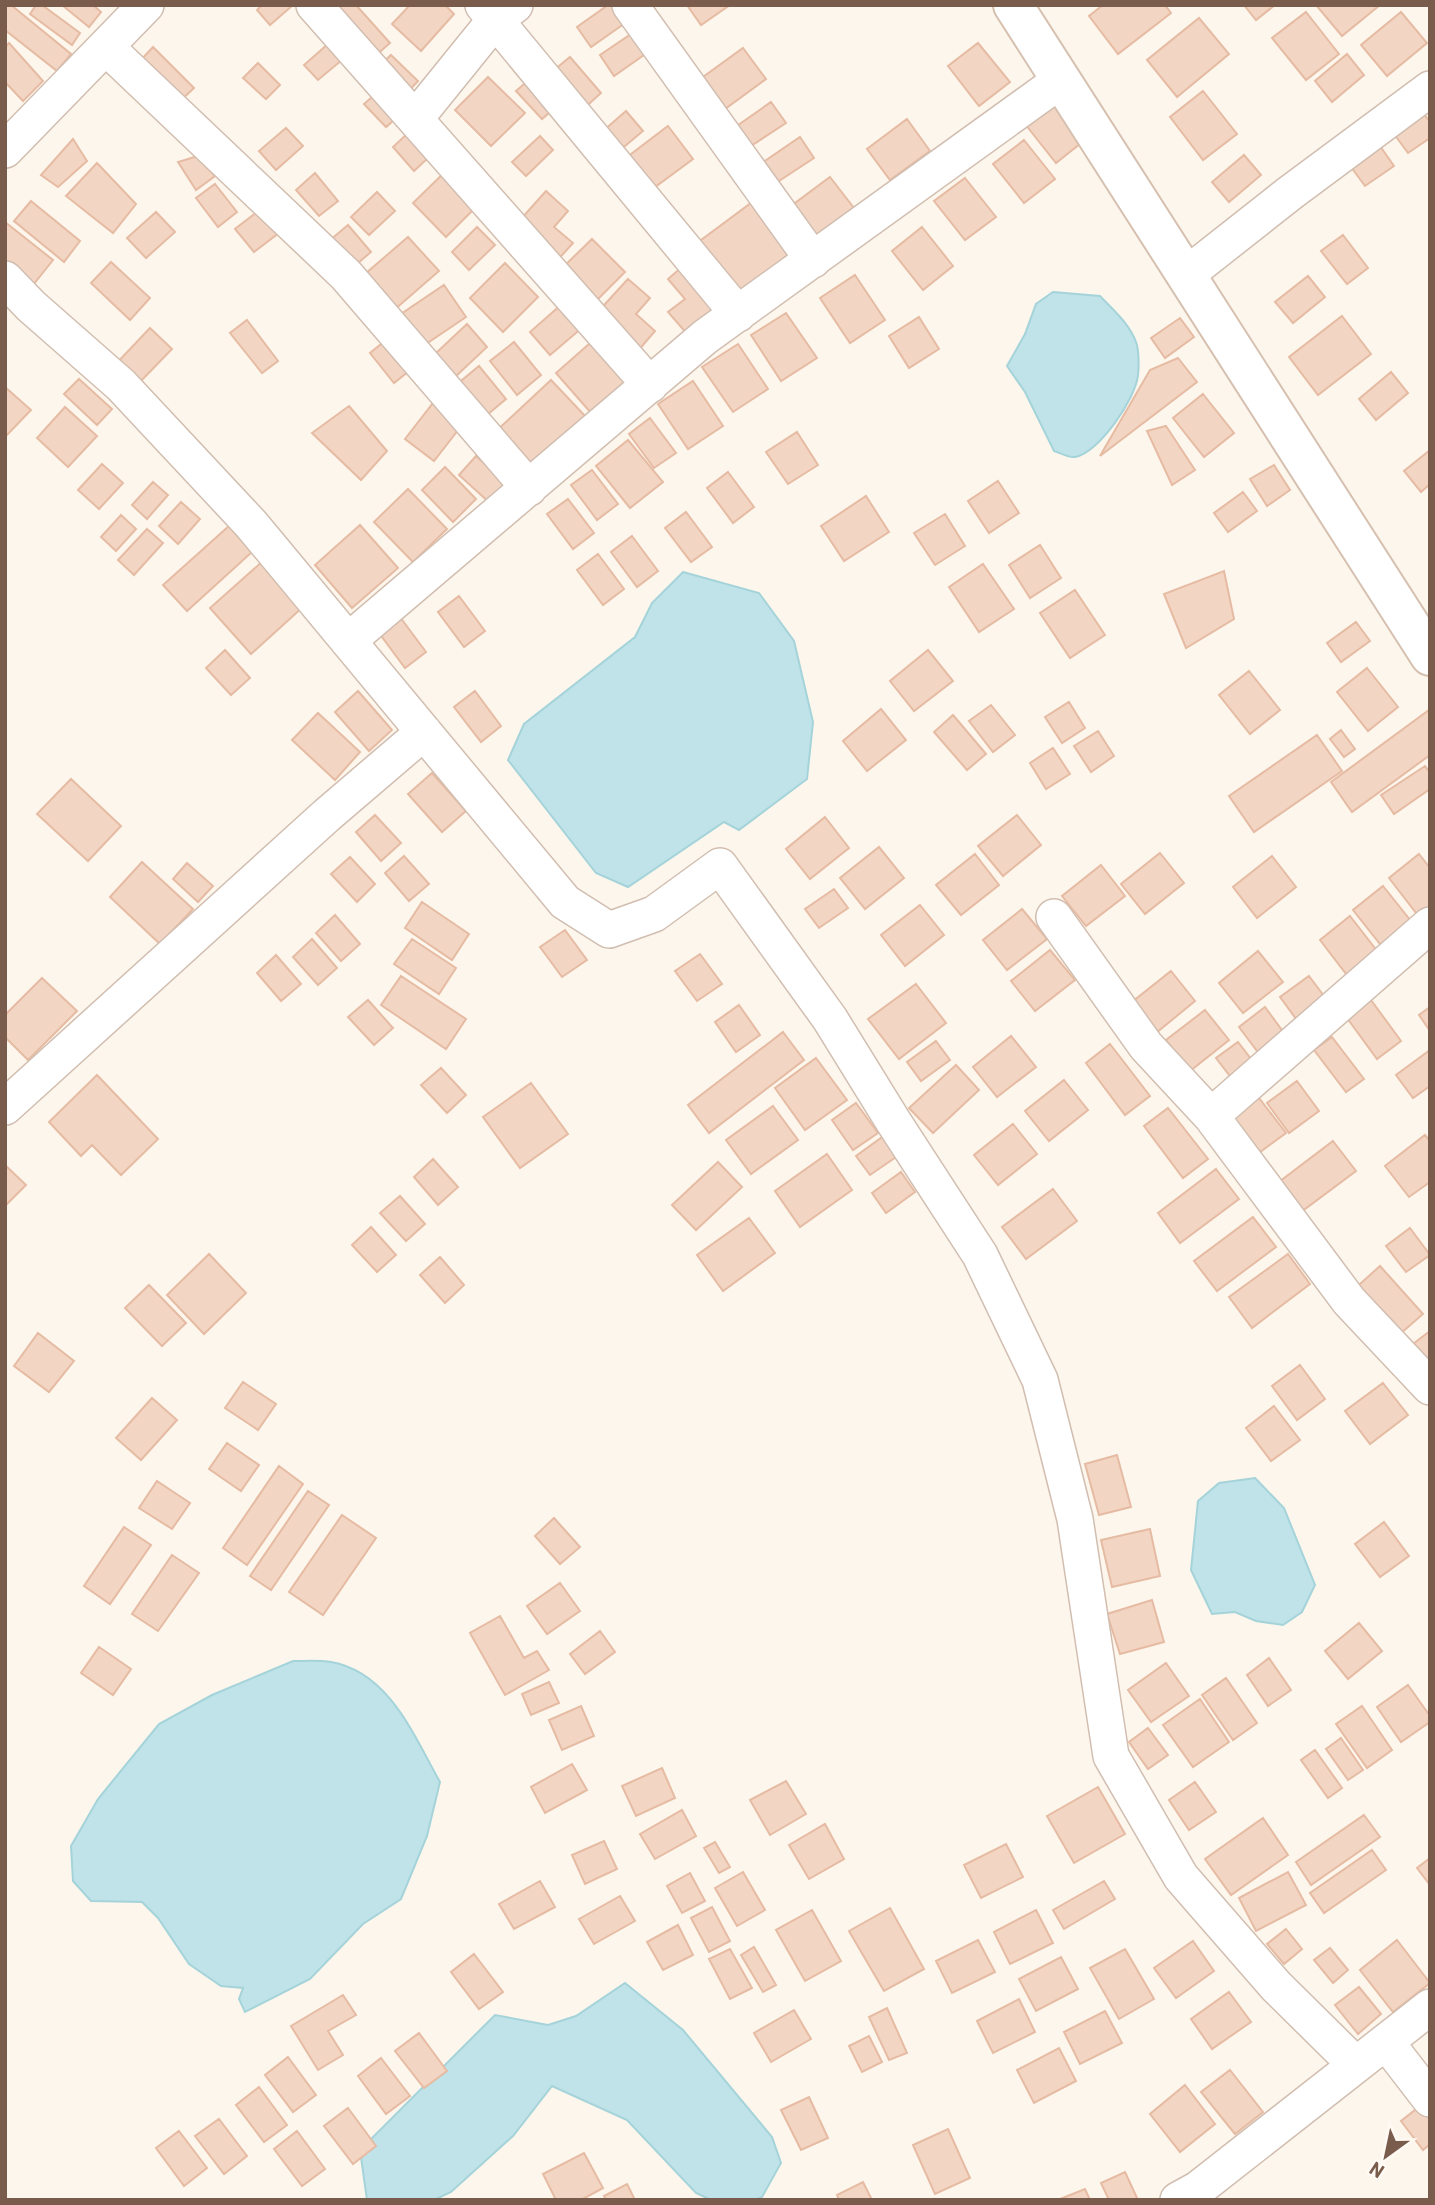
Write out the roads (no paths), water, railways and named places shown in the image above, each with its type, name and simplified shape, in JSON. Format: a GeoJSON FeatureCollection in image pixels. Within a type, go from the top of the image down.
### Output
{"type":"FeatureCollection","features":[{"type":"Feature","properties":{"kind":"street"},"geometry":{"type":"LineString","coordinates":[[5,150],[146,5]]}},
{"type":"Feature","properties":{"kind":"street"},"geometry":{"type":"LineString","coordinates":[[314,5],[650,385]]}},
{"type":"Feature","properties":{"kind":"street"},"geometry":{"type":"LineString","coordinates":[[629,5],[813,260]]}},
{"type":"Feature","properties":{"kind":"street"},"geometry":{"type":"LineString","coordinates":[[1013,5],[1430,656]]}},
{"type":"Feature","properties":{"kind":"street"},"geometry":{"type":"LineString","coordinates":[[415,119],[498,10],[738,314]]}},
{"type":"Feature","properties":{"kind":"street"},"geometry":{"type":"LineString","coordinates":[[106,47],[346,275],[529,488]]}},
{"type":"Feature","properties":{"kind":"street"},"geometry":{"type":"LineString","coordinates":[[348,641],[705,337],[1061,80]]}},
{"type":"Feature","properties":{"kind":"street"},"geometry":{"type":"LineString","coordinates":[[1186,275],[1290,193],[1430,89]]}},
{"type":"Feature","properties":{"kind":"street"},"geometry":{"type":"LineString","coordinates":[[5,279],[31,306],[130,395],[251,524],[565,902],[609,930],[654,914],[720,866],[830,1019],[980,1255],[1040,1380],[1075,1519],[1111,1756],[1181,1877],[1276,1986],[1356,2065]]}},
{"type":"Feature","properties":{"kind":"street"},"geometry":{"type":"LineString","coordinates":[[5,1107],[327,815],[424,732]]}},
{"type":"Feature","properties":{"kind":"street"},"geometry":{"type":"LineString","coordinates":[[1054,917],[1146,1046],[1211,1116],[1349,1301],[1430,1387]]}},
{"type":"Feature","properties":{"kind":"street"},"geometry":{"type":"LineString","coordinates":[[1211,1116],[1430,925]]}},
{"type":"Feature","properties":{"kind":"street"},"geometry":{"type":"LineString","coordinates":[[1193,2196],[1430,2007]]}},
{"type":"Feature","properties":{"kind":"street"},"geometry":{"type":"LineString","coordinates":[[1386,2042],[1430,2099]]}},
{"type":"Feature","properties":{"kind":"water"},"geometry":{"type":"Polygon","coordinates":[[[1053,292],[1100,296],[1129,329],[1138,349],[1136,385],[1124,410],[1095,446],[1075,457],[1054,451],[1025,392],[1007,366],[1025,334],[1036,304],[1053,292]]]}},
{"type":"Feature","properties":{"kind":"water"},"geometry":{"type":"Polygon","coordinates":[[[683,572],[759,593],[794,641],[813,722],[807,779],[739,830],[724,822],[628,887],[596,873],[508,760],[524,724],[635,637],[652,603],[683,572]]]}},
{"type":"Feature","properties":{"kind":"water"},"geometry":{"type":"Polygon","coordinates":[[[1255,1478],[1284,1508],[1315,1585],[1302,1612],[1283,1625],[1256,1621],[1235,1612],[1212,1614],[1191,1570],[1198,1501],[1219,1483],[1255,1478]]]}},
{"type":"Feature","properties":{"kind":"water"},"geometry":{"type":"Polygon","coordinates":[[[293,1661],[331,1662],[351,1668],[369,1679],[398,1708],[440,1782],[427,1836],[401,1899],[363,1924],[310,1979],[245,2012],[239,1999],[243,1988],[221,1986],[189,1964],[158,1918],[142,1902],[91,1901],[73,1881],[71,1846],[98,1799],[159,1724],[212,1695],[293,1661]]]}},
{"type":"Feature","properties":{"kind":"water"},"geometry":{"type":"Polygon","coordinates":[[[625,1983],[683,2030],[772,2137],[781,2163],[762,2197],[755,2200],[711,2200],[696,2193],[627,2120],[552,2086],[513,2136],[451,2192],[434,2200],[367,2200],[360,2150],[495,2015],[548,2025],[576,2016],[625,1983]]]}}]}
